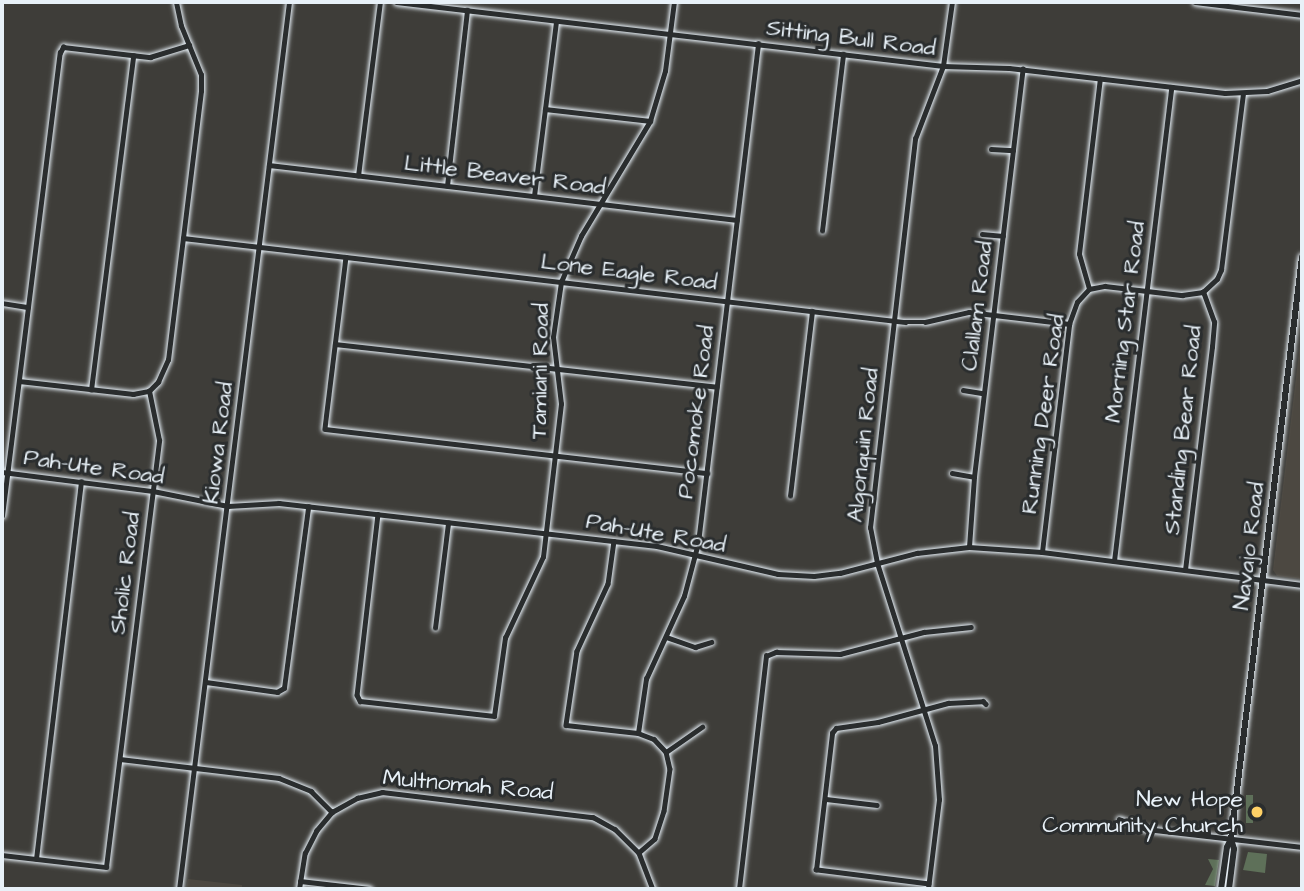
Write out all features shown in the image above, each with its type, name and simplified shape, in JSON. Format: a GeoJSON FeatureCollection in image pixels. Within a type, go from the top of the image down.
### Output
{"type":"FeatureCollection","features":[{"type":"Feature","properties":{"kind":"main road","name":"Navajo Road"},"geometry":{"type":"LineString","coordinates":[[1222,889],[1227,847],[1231,839],[1302,257]]}},
{"type":"Feature","properties":{"kind":"main road","name":"Navajo Road"},"geometry":{"type":"LineString","coordinates":[[1229,889],[1234,849],[1231,839]]}},
{"type":"Feature","properties":{"kind":"street"},"geometry":{"type":"LineString","coordinates":[[19,381],[133,394],[149,391],[158,382],[168,360],[201,91],[201,75],[181,26],[176,2]]}},
{"type":"Feature","properties":{"kind":"street","name":"Kiowa Road"},"geometry":{"type":"LineString","coordinates":[[179,889],[289,2]]}},
{"type":"Feature","properties":{"kind":"street"},"geometry":{"type":"LineString","coordinates":[[358,176],[380,2]]}},
{"type":"Feature","properties":{"kind":"street","name":"Sitting Bull Road"},"geometry":{"type":"LineString","coordinates":[[396,2],[943,66],[1023,69],[1243,94],[1276,89],[1302,80]]}},
{"type":"Feature","properties":{"kind":"street","name":"Tamiani Road"},"geometry":{"type":"LineString","coordinates":[[378,514],[356,695],[360,701],[494,716],[505,638],[543,556],[561,404],[554,324],[561,282],[573,251],[650,121],[661,92],[674,2]]}},
{"type":"Feature","properties":{"kind":"street","name":"Algonquin Road"},"geometry":{"type":"LineString","coordinates":[[928,887],[939,800],[938,769],[925,709],[877,564],[870,528],[915,139],[943,66],[952,2]]}},
{"type":"Feature","properties":{"kind":"street"},"geometry":{"type":"LineString","coordinates":[[1195,2],[1302,15]]}},
{"type":"Feature","properties":{"kind":"street"},"geometry":{"type":"LineString","coordinates":[[447,186],[467,10]]}},
{"type":"Feature","properties":{"kind":"street"},"geometry":{"type":"LineString","coordinates":[[534,196],[556,21]]}},
{"type":"Feature","properties":{"kind":"street","name":"Pocomoke Road"},"geometry":{"type":"LineString","coordinates":[[638,733],[646,679],[684,596],[695,553],[758,44]]}},
{"type":"Feature","properties":{"kind":"street"},"geometry":{"type":"LineString","coordinates":[[2,516],[4,472],[19,381],[60,53],[63,47],[133,56],[167,54],[189,45]]}},
{"type":"Feature","properties":{"kind":"street"},"geometry":{"type":"LineString","coordinates":[[822,231],[843,54]]}},
{"type":"Feature","properties":{"kind":"street"},"geometry":{"type":"LineString","coordinates":[[91,390],[133,56]]}},
{"type":"Feature","properties":{"kind":"street","name":"Clallam Road"},"geometry":{"type":"LineString","coordinates":[[969,547],[983,393],[1023,69]]}},
{"type":"Feature","properties":{"kind":"street","name":"Running Deer Road"},"geometry":{"type":"LineString","coordinates":[[1042,552],[1069,324],[1077,302],[1089,289],[1079,254],[1100,79]]}},
{"type":"Feature","properties":{"kind":"street","name":"Morning Star Road"},"geometry":{"type":"LineString","coordinates":[[1114,561],[1171,87]]}},
{"type":"Feature","properties":{"kind":"street"},"geometry":{"type":"LineString","coordinates":[[1089,289],[1105,286],[1182,295],[1203,292],[1217,279],[1221,270],[1243,94]]}},
{"type":"Feature","properties":{"kind":"street"},"geometry":{"type":"LineString","coordinates":[[545,109],[650,121]]}},
{"type":"Feature","properties":{"kind":"street"},"geometry":{"type":"LineString","coordinates":[[991,149],[1013,150]]}},
{"type":"Feature","properties":{"kind":"street","name":"Little Beaver Road"},"geometry":{"type":"LineString","coordinates":[[269,165],[737,220]]}},
{"type":"Feature","properties":{"kind":"street"},"geometry":{"type":"LineString","coordinates":[[982,234],[1003,236]]}},
{"type":"Feature","properties":{"kind":"street","name":"Lone Eagle Road"},"geometry":{"type":"LineString","coordinates":[[183,238],[894,320],[925,322],[969,312],[1069,324]]}},
{"type":"Feature","properties":{"kind":"street"},"geometry":{"type":"LineString","coordinates":[[346,257],[325,429],[707,473]]}},
{"type":"Feature","properties":{"kind":"street","name":"Standing Bear Road"},"geometry":{"type":"LineString","coordinates":[[1185,570],[1212,347],[1213,322],[1203,292]]}},
{"type":"Feature","properties":{"kind":"street"},"geometry":{"type":"LineString","coordinates":[[2,303],[28,307]]}},
{"type":"Feature","properties":{"kind":"street"},"geometry":{"type":"LineString","coordinates":[[790,496],[812,311]]}},
{"type":"Feature","properties":{"kind":"street"},"geometry":{"type":"LineString","coordinates":[[335,344],[717,387]]}},
{"type":"Feature","properties":{"kind":"street"},"geometry":{"type":"LineString","coordinates":[[963,390],[983,393]]}},
{"type":"Feature","properties":{"kind":"street","name":"Sholic Road"},"geometry":{"type":"LineString","coordinates":[[36,859],[106,867],[159,440],[149,391]]}},
{"type":"Feature","properties":{"kind":"street","name":"Pah-Ute Road"},"geometry":{"type":"LineString","coordinates":[[4,472],[153,491],[228,506],[279,503],[614,541],[695,553],[778,574],[814,576],[931,550],[969,547],[1042,552],[1302,585]]}},
{"type":"Feature","properties":{"kind":"street"},"geometry":{"type":"LineString","coordinates":[[952,473],[974,477]]}},
{"type":"Feature","properties":{"kind":"street"},"geometry":{"type":"LineString","coordinates":[[2,855],[36,859],[80,482]]}},
{"type":"Feature","properties":{"kind":"street"},"geometry":{"type":"LineString","coordinates":[[206,682],[277,692],[285,688],[308,507]]}},
{"type":"Feature","properties":{"kind":"street"},"geometry":{"type":"LineString","coordinates":[[435,628],[448,523]]}},
{"type":"Feature","properties":{"kind":"street"},"geometry":{"type":"LineString","coordinates":[[614,541],[608,584],[577,651],[566,725],[638,733],[654,739],[666,752],[670,769],[664,811],[655,839],[639,853]]}},
{"type":"Feature","properties":{"kind":"street"},"geometry":{"type":"LineString","coordinates":[[739,889],[766,656],[769,653],[840,654],[944,628],[971,626]]}},
{"type":"Feature","properties":{"kind":"street"},"geometry":{"type":"LineString","coordinates":[[666,637],[695,647],[711,642]]}},
{"type":"Feature","properties":{"kind":"street"},"geometry":{"type":"LineString","coordinates":[[928,887],[816,870],[832,733],[836,728],[878,722],[968,700],[983,701],[986,704]]}},
{"type":"Feature","properties":{"kind":"street"},"geometry":{"type":"LineString","coordinates":[[666,752],[702,727]]}},
{"type":"Feature","properties":{"kind":"street"},"geometry":{"type":"LineString","coordinates":[[120,759],[294,782],[311,791],[332,811]]}},
{"type":"Feature","properties":{"kind":"street","name":"Multnomah Road"},"geometry":{"type":"LineString","coordinates":[[299,889],[305,853],[316,831],[332,811],[357,798],[382,792],[581,814],[615,829],[639,853],[653,889]]}},
{"type":"Feature","properties":{"kind":"street"},"geometry":{"type":"LineString","coordinates":[[826,799],[877,805]]}},
{"type":"Feature","properties":{"kind":"street"},"geometry":{"type":"LineString","coordinates":[[1119,819],[1146,829],[1302,847]]}},
{"type":"Feature","properties":{"kind":"street"},"geometry":{"type":"LineString","coordinates":[[300,881],[370,889]]}},
{"type":"Feature","properties":{"kind":"shaded area"},"geometry":{"type":"Polygon","coordinates":[[[1302,327],[1302,579],[1277,576],[1273,570],[1302,327]]]}},
{"type":"Feature","properties":{"kind":"shaded area"},"geometry":{"type":"Polygon","coordinates":[[[188,879],[242,885],[242,889],[186,889],[188,879]]]}},
{"type":"Feature","properties":{"kind":"green space"},"geometry":{"type":"Polygon","coordinates":[[[1246,795],[1253,795],[1253,823],[1246,823],[1246,795]]]}},
{"type":"Feature","properties":{"kind":"green space"},"geometry":{"type":"Polygon","coordinates":[[[1248,852],[1267,854],[1265,873],[1243,870],[1248,852]]]}},
{"type":"Feature","properties":{"kind":"green space"},"geometry":{"type":"Polygon","coordinates":[[[1208,859],[1219,860],[1215,886],[1205,885],[1213,869],[1208,859]]]}},
{"type":"Feature","properties":{"kind":"place","name":"New Hope Community Church"},"geometry":{"type":"Point","coordinates":[1257,812]}}]}
